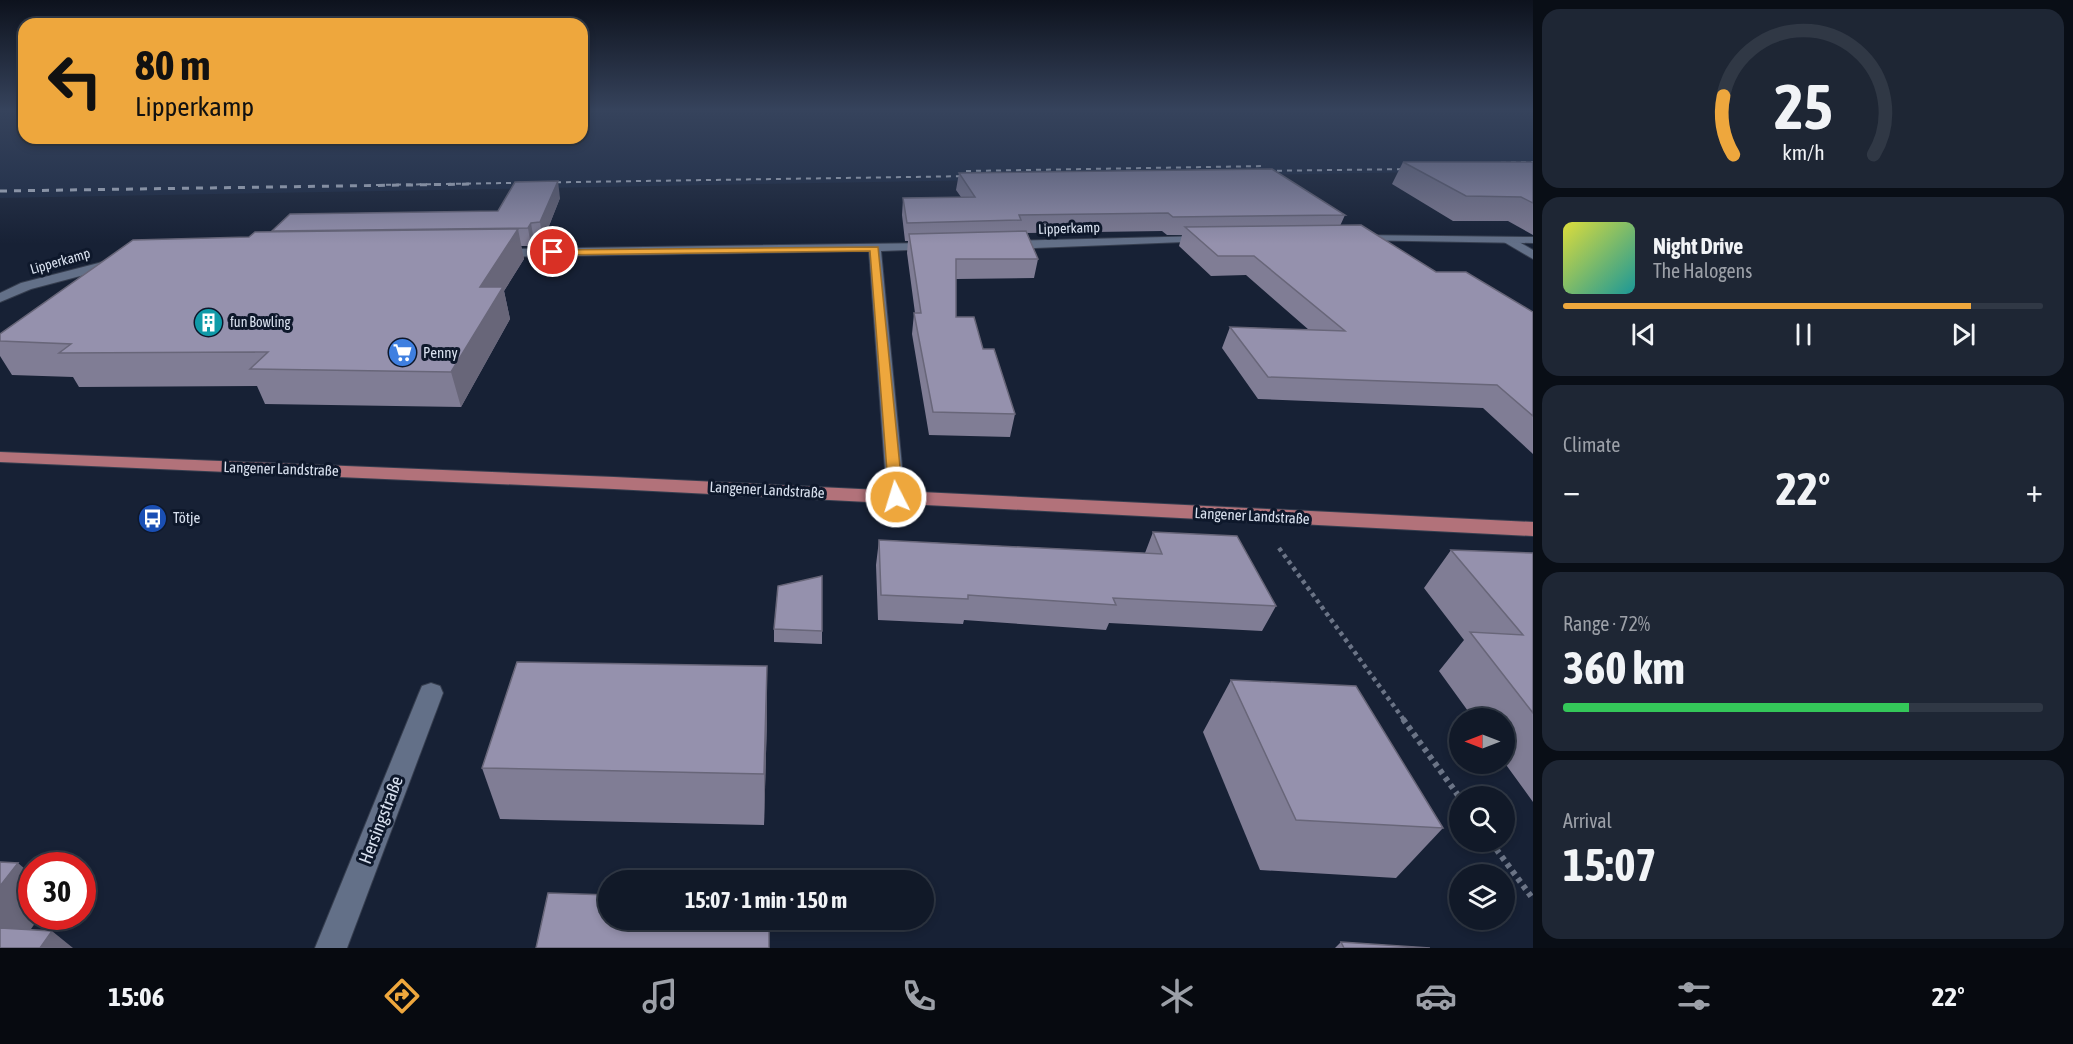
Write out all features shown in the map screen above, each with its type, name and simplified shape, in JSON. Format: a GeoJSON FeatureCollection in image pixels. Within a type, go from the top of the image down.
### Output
{"type":"FeatureCollection","features":[{"type":"Feature","properties":{"kind":"main road","name":"Langener Landstraße"},"geometry":{"type":"LineString","coordinates":[[0,457],[896,497],[1256,517],[1533,529]]}},
{"type":"Feature","properties":{"kind":"street"},"geometry":{"type":"LineString","coordinates":[[1345,238],[1533,240]]}},
{"type":"Feature","properties":{"kind":"street","name":"Lipperkamp"},"geometry":{"type":"LineString","coordinates":[[993,245],[1217,239]]}},
{"type":"Feature","properties":{"kind":"street"},"geometry":{"type":"LineString","coordinates":[[1508,240],[1533,255]]}},
{"type":"Feature","properties":{"kind":"street"},"geometry":{"type":"LineString","coordinates":[[491,253],[945,246]]}},
{"type":"Feature","properties":{"kind":"street"},"geometry":{"type":"LineString","coordinates":[[875,248],[896,497]]}},
{"type":"Feature","properties":{"kind":"street","name":"Lipperkamp"},"geometry":{"type":"LineString","coordinates":[[0,298],[26,286],[84,269],[135,258]]}},
{"type":"Feature","properties":{"kind":"street","name":"Hersingstraße"},"geometry":{"type":"LineString","coordinates":[[331,948],[431,693]]}},
{"type":"Feature","properties":{"kind":"path"},"geometry":{"type":"LineString","coordinates":[[1256,517],[1451,786]]}},
{"type":"Feature","properties":{"kind":"path"},"geometry":{"type":"LineString","coordinates":[[1498,852],[1533,899]]}},
{"type":"Feature","properties":{"kind":"shaded area"},"geometry":{"type":"Polygon","coordinates":[[[0,155],[1533,155],[1533,170],[0,198],[0,155]]]}},
{"type":"Feature","properties":{"kind":"building"},"geometry":{"type":"Polygon","coordinates":[[[1403,162],[1533,162],[1533,203],[1521,197],[1466,196],[1403,162]]]}},
{"type":"Feature","properties":{"kind":"building"},"geometry":{"type":"Polygon","coordinates":[[[1272,169],[1345,215],[1173,217],[1168,213],[1019,215],[1021,220],[907,223],[903,198],[975,197],[959,173],[1272,169]]]}},
{"type":"Feature","properties":{"kind":"building"},"geometry":{"type":"Polygon","coordinates":[[[558,181],[540,222],[531,223],[528,228],[272,231],[290,214],[498,211],[515,182],[558,181]]]}},
{"type":"Feature","properties":{"kind":"building"},"geometry":{"type":"Polygon","coordinates":[[[1361,225],[1436,272],[1466,272],[1533,312],[1533,416],[1497,385],[1268,377],[1230,327],[1345,331],[1254,256],[1218,256],[1185,227],[1361,225]]]}},
{"type":"Feature","properties":{"kind":"building"},"geometry":{"type":"Polygon","coordinates":[[[518,229],[480,287],[503,287],[451,372],[250,369],[268,352],[59,353],[71,344],[0,341],[0,334],[133,240],[249,237],[255,232],[518,229]]]}},
{"type":"Feature","properties":{"kind":"building"},"geometry":{"type":"Polygon","coordinates":[[[1026,231],[1038,259],[956,259],[956,317],[974,317],[983,349],[994,349],[1015,414],[933,412],[914,313],[921,313],[909,234],[1026,231]]]}},
{"type":"Feature","properties":{"kind":"building"},"geometry":{"type":"Polygon","coordinates":[[[1153,532],[1237,536],[1276,606],[1113,598],[1116,605],[968,595],[968,599],[881,595],[879,540],[1162,554],[1153,532]]]}},
{"type":"Feature","properties":{"kind":"building"},"geometry":{"type":"Polygon","coordinates":[[[1451,550],[1533,553],[1533,713],[1470,632],[1523,635],[1451,550]]]}},
{"type":"Feature","properties":{"kind":"building"},"geometry":{"type":"Polygon","coordinates":[[[822,576],[822,631],[774,629],[778,586],[822,576]]]}},
{"type":"Feature","properties":{"kind":"building"},"geometry":{"type":"Polygon","coordinates":[[[517,662],[767,666],[764,774],[482,768],[517,662]]]}},
{"type":"Feature","properties":{"kind":"building"},"geometry":{"type":"Polygon","coordinates":[[[1231,680],[1356,686],[1443,828],[1296,820],[1231,680]]]}},
{"type":"Feature","properties":{"kind":"building"},"geometry":{"type":"Polygon","coordinates":[[[0,862],[18,863],[0,886],[0,862]]]}},
{"type":"Feature","properties":{"kind":"building"},"geometry":{"type":"Polygon","coordinates":[[[548,893],[598,895],[598,930],[769,930],[769,948],[536,948],[548,893]]]}},
{"type":"Feature","properties":{"kind":"building"},"geometry":{"type":"Polygon","coordinates":[[[0,928],[52,931],[40,948],[0,948],[0,928]]]}},
{"type":"Feature","properties":{"kind":"building"},"geometry":{"type":"Polygon","coordinates":[[[1341,942],[1430,948],[1344,948],[1341,942]]]}},
{"type":"Feature","properties":{"kind":"railway"},"geometry":{"type":"LineString","coordinates":[[1491,163],[1533,162]]}},
{"type":"Feature","properties":{"kind":"railway"},"geometry":{"type":"LineString","coordinates":[[966,171],[1266,166]]}},
{"type":"Feature","properties":{"kind":"railway"},"geometry":{"type":"LineString","coordinates":[[1257,171],[1416,169]]}},
{"type":"Feature","properties":{"kind":"railway"},"geometry":{"type":"LineString","coordinates":[[376,185],[975,176]]}},
{"type":"Feature","properties":{"kind":"railway"},"geometry":{"type":"LineString","coordinates":[[0,191],[474,184]]}},
{"type":"Feature","properties":{"kind":"place","name":"fun Bowling"},"geometry":{"type":"Point","coordinates":[209,322]}},
{"type":"Feature","properties":{"kind":"place","name":"Penny"},"geometry":{"type":"Point","coordinates":[402,353]}},
{"type":"Feature","properties":{"kind":"place","name":"Tötje"},"geometry":{"type":"Point","coordinates":[152,518]}},
{"type":"Feature","properties":{"kind":"route"},"geometry":{"type":"LineString","coordinates":[[553,252],[875,248],[896,497]]}}]}
